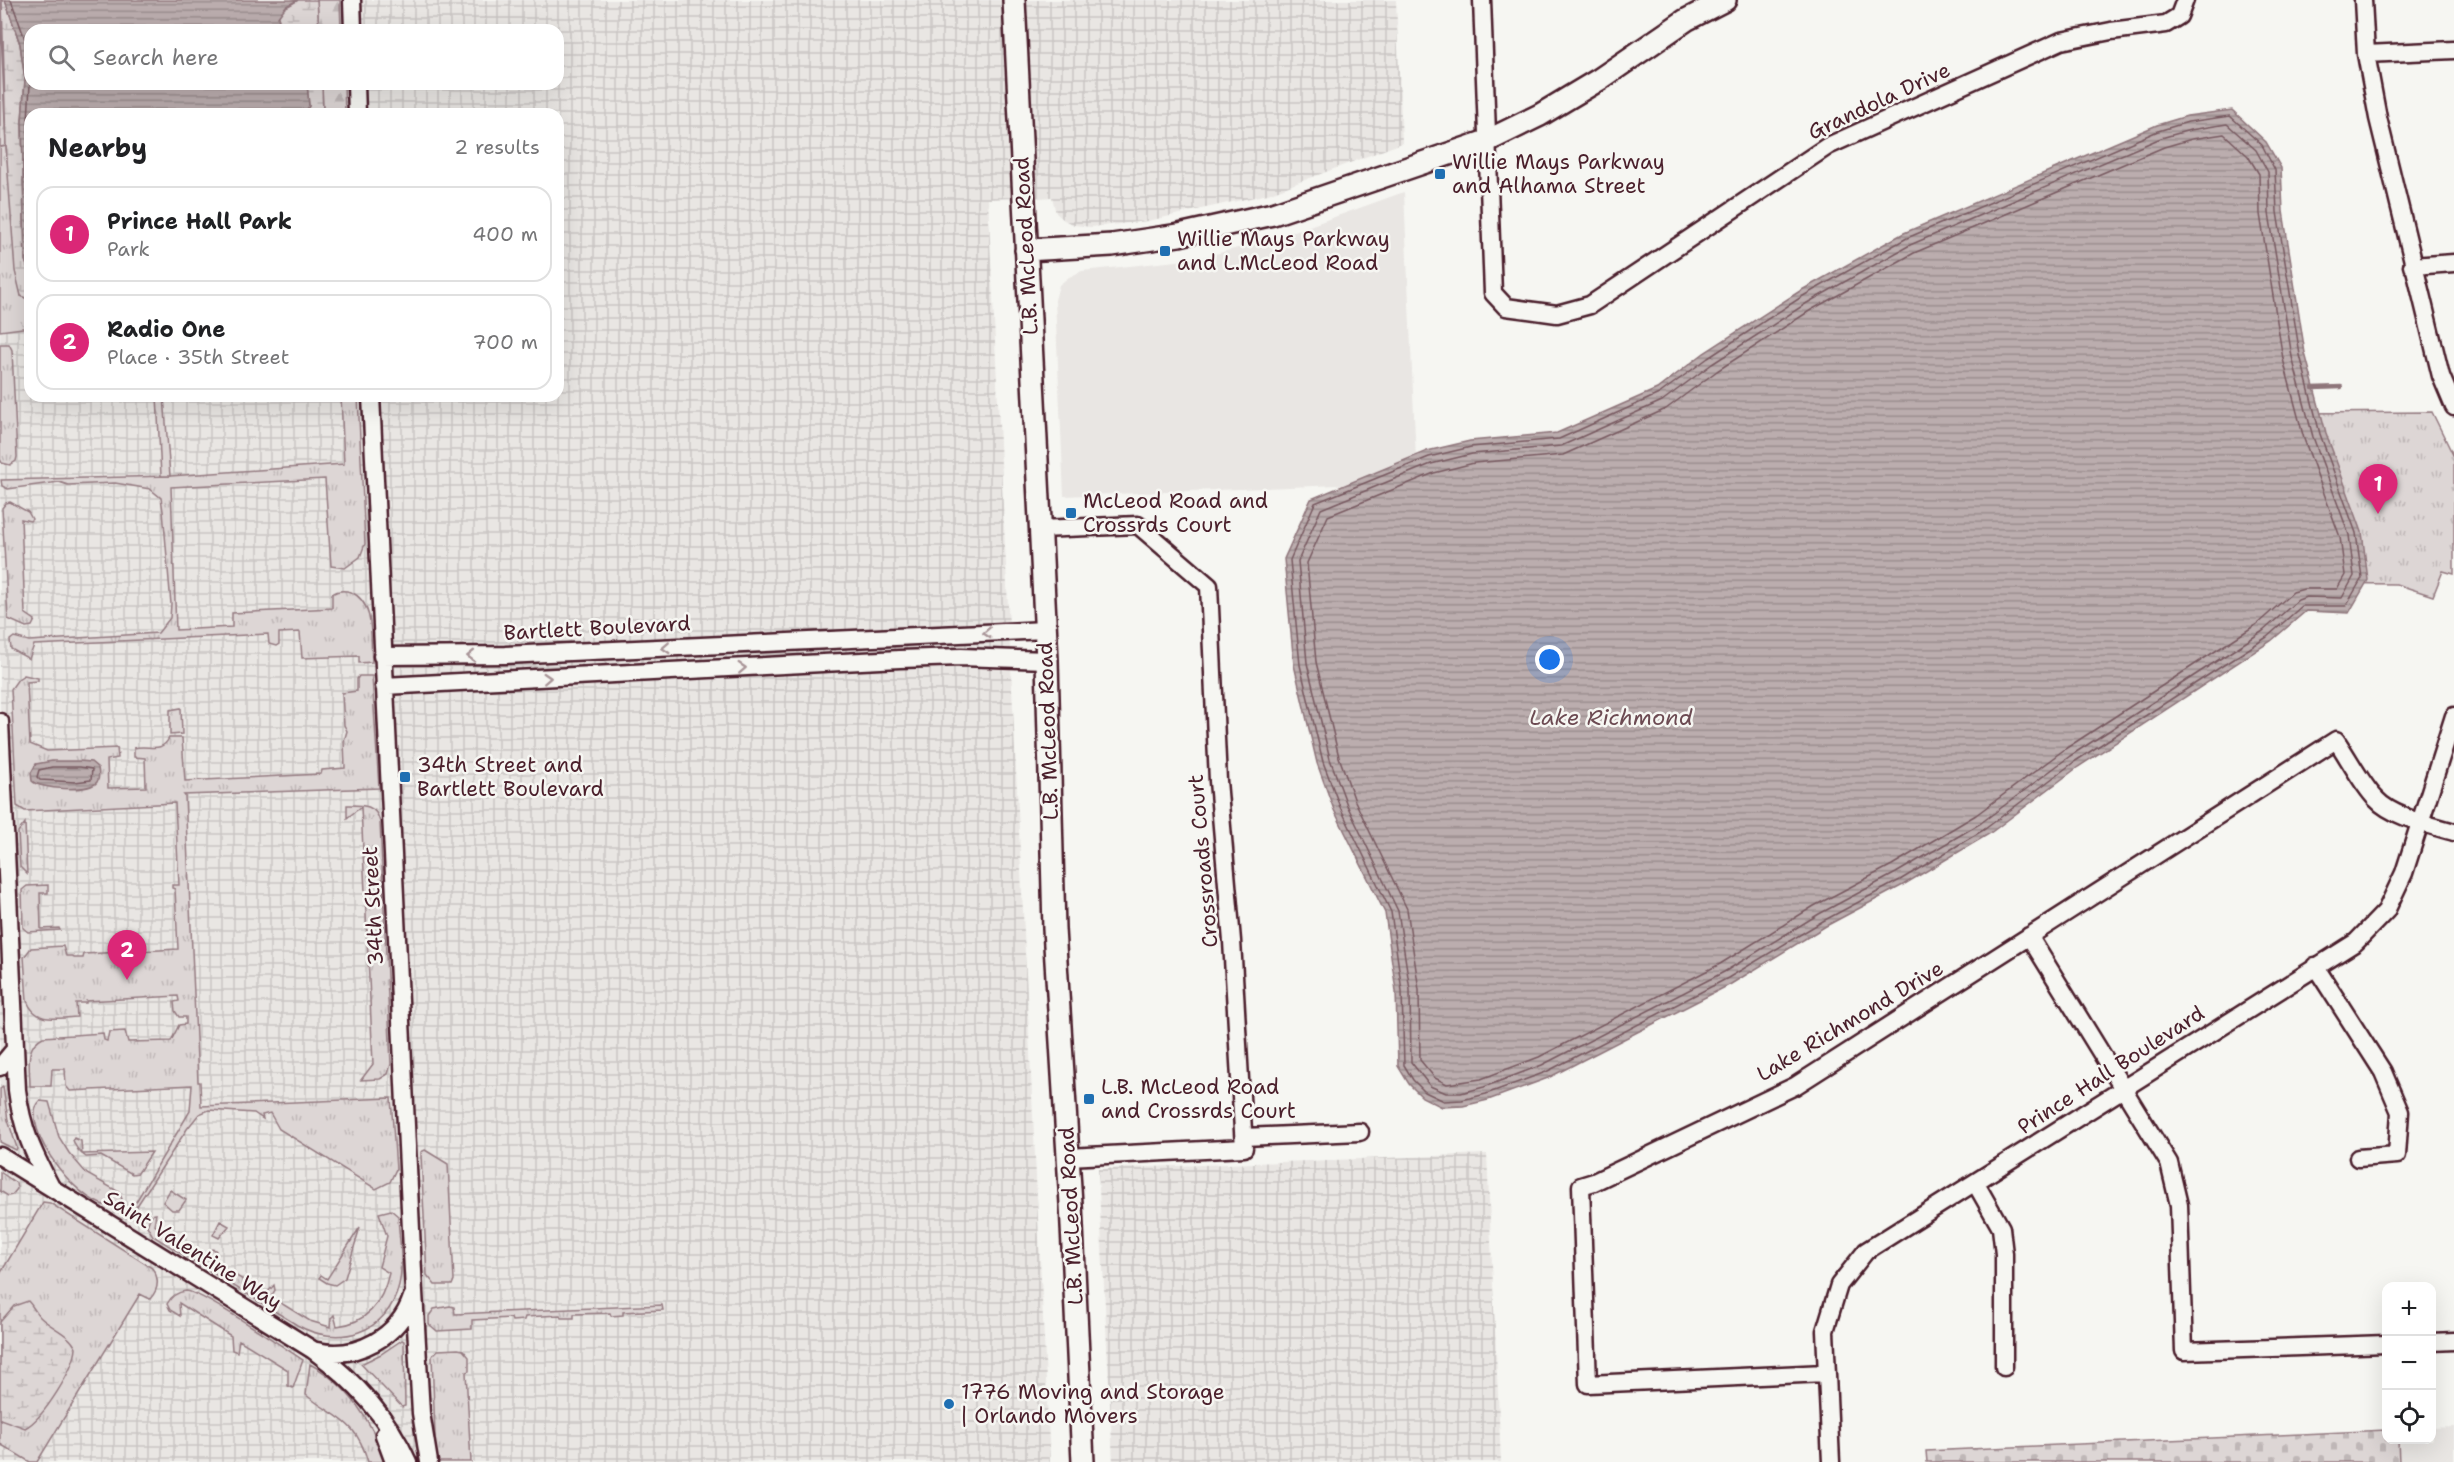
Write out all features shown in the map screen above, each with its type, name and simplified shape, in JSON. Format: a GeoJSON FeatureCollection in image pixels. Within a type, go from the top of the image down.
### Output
{"type":"FeatureCollection","features":[{"type":"Feature","properties":{"kind":"street"},"geometry":{"type":"LineString","coordinates":[[352,0],[353,24]]}},
{"type":"Feature","properties":{"kind":"street","name":"L.B. McLeod Road"},"geometry":{"type":"LineString","coordinates":[[1014,0],[1047,660],[1053,887],[1083,1462]]}},
{"type":"Feature","properties":{"kind":"street"},"geometry":{"type":"LineString","coordinates":[[1482,0],[1487,141]]}},
{"type":"Feature","properties":{"kind":"street"},"geometry":{"type":"LineString","coordinates":[[1026,250],[1112,245],[1179,235],[1273,214],[1487,141],[1540,115],[1686,20],[1725,0]]}},
{"type":"Feature","properties":{"kind":"street","name":"Grandola Drive"},"geometry":{"type":"LineString","coordinates":[[1487,141],[1493,293],[1506,308],[1557,314],[1590,304],[1828,146],[2061,42],[2111,31],[2166,24],[2179,16],[2185,0]]}},
{"type":"Feature","properties":{"kind":"street"},"geometry":{"type":"LineString","coordinates":[[2363,0],[2366,54],[2378,118],[2412,266],[2441,376],[2454,407]]}},
{"type":"Feature","properties":{"kind":"street"},"geometry":{"type":"LineString","coordinates":[[2366,54],[2454,50]]}},
{"type":"Feature","properties":{"kind":"street"},"geometry":{"type":"LineString","coordinates":[[356,90],[357,108]]}},
{"type":"Feature","properties":{"kind":"street"},"geometry":{"type":"LineString","coordinates":[[2412,266],[2454,263]]}},
{"type":"Feature","properties":{"kind":"street","name":"34th Street"},"geometry":{"type":"LineString","coordinates":[[371,402],[414,1292],[421,1413],[429,1462]]}},
{"type":"Feature","properties":{"kind":"street","name":"Crossroads Court"},"geometry":{"type":"LineString","coordinates":[[1040,529],[1138,525],[1209,586],[1218,782],[1232,941],[1244,1137]]}},
{"type":"Feature","properties":{"kind":"street","name":"Bartlett Boulevard"},"geometry":{"type":"LineString","coordinates":[[382,656],[505,655],[1045,630]]}},
{"type":"Feature","properties":{"kind":"street","name":"Bartlett Boulevard"},"geometry":{"type":"LineString","coordinates":[[676,672],[684,658],[763,654],[813,640]]}},
{"type":"Feature","properties":{"kind":"street"},"geometry":{"type":"LineString","coordinates":[[384,686],[920,659],[1047,660]]}},
{"type":"Feature","properties":{"kind":"street","name":"Prince Hall Boulevard"},"geometry":{"type":"LineString","coordinates":[[1831,1462],[1825,1331],[1839,1285],[1866,1251],[1976,1184],[2356,942],[2386,911],[2404,873],[2454,716]]}},
{"type":"Feature","properties":{"kind":"street"},"geometry":{"type":"LineString","coordinates":[[0,722],[15,1049],[21,1117],[28,1142],[52,1188]]}},
{"type":"Feature","properties":{"kind":"street","name":"Lake Richmond Drive"},"geometry":{"type":"LineString","coordinates":[[1826,1373],[1588,1384],[1581,1186],[1605,1177],[1795,1086],[2336,740],[2375,799],[2386,807],[2419,822]]}},
{"type":"Feature","properties":{"kind":"street"},"geometry":{"type":"LineString","coordinates":[[2419,822],[2454,832]]}},
{"type":"Feature","properties":{"kind":"street"},"geometry":{"type":"LineString","coordinates":[[2029,936],[2169,1163],[2179,1205],[2184,1351],[2382,1344]]}},
{"type":"Feature","properties":{"kind":"street"},"geometry":{"type":"LineString","coordinates":[[2315,966],[2383,1072],[2400,1112],[2397,1155],[2358,1158]]}},
{"type":"Feature","properties":{"kind":"street"},"geometry":{"type":"LineString","coordinates":[[0,1067],[15,1049]]}},
{"type":"Feature","properties":{"kind":"street"},"geometry":{"type":"LineString","coordinates":[[1068,1157],[1244,1148],[1244,1137],[1360,1132]]}},
{"type":"Feature","properties":{"kind":"street","name":"Saint Valentine Way"},"geometry":{"type":"LineString","coordinates":[[0,1156],[313,1350],[358,1387],[386,1421]]}},
{"type":"Feature","properties":{"kind":"street"},"geometry":{"type":"LineString","coordinates":[[1976,1184],[2001,1228],[2004,1254],[2004,1367]]}},
{"type":"Feature","properties":{"kind":"street"},"geometry":{"type":"LineString","coordinates":[[313,1350],[334,1355],[351,1353],[370,1345],[401,1321],[409,1308],[414,1292]]}},
{"type":"Feature","properties":{"kind":"street"},"geometry":{"type":"LineString","coordinates":[[2436,1342],[2454,1341]]}},
{"type":"Feature","properties":{"kind":"street","name":"Saint Valentine Way"},"geometry":{"type":"LineString","coordinates":[[358,1387],[387,1441],[394,1462]]}},
{"type":"Feature","properties":{"kind":"street","name":"34th Street"},"geometry":{"type":"LineString","coordinates":[[410,1462],[421,1413]]}},
{"type":"Feature","properties":{"kind":"street","name":"34th Street"},"geometry":{"type":"LineString","coordinates":[[386,1421],[410,1462]]}},
{"type":"Feature","properties":{"kind":"shaded area"},"geometry":{"type":"Polygon","coordinates":[[[0,0],[1396,0],[1402,143],[1268,194],[1148,221],[1091,227],[1074,225],[1056,213],[1052,197],[988,199],[1050,1462],[0,1462],[0,0]]]}},
{"type":"Feature","properties":{"kind":"shaded area"},"geometry":{"type":"Polygon","coordinates":[[[1404,192],[1417,482],[1064,496],[1055,300],[1059,285],[1082,271],[1196,259],[1249,245],[1404,192]]]}},
{"type":"Feature","properties":{"kind":"shaded area"},"geometry":{"type":"Polygon","coordinates":[[[1487,1154],[1501,1462],[1113,1462],[1098,1169],[1487,1154]]]}},
{"type":"Feature","properties":{"kind":"shaded area"},"geometry":{"type":"Polygon","coordinates":[[[2454,1427],[2454,1462],[2399,1462],[2398,1444],[2436,1444],[2436,1428],[2454,1427]]]}},
{"type":"Feature","properties":{"kind":"green space"},"geometry":{"type":"Polygon","coordinates":[[[0,0],[2,0],[6,146],[0,0]]]}},
{"type":"Feature","properties":{"kind":"green space"},"geometry":{"type":"Polygon","coordinates":[[[2,0],[5,0],[20,44],[24,73],[22,121],[24,297],[21,296],[15,271],[6,146],[2,0]]]}},
{"type":"Feature","properties":{"kind":"green space"},"geometry":{"type":"Polygon","coordinates":[[[298,0],[317,0],[319,24],[279,22],[280,13],[298,0]]]}},
{"type":"Feature","properties":{"kind":"green space"},"geometry":{"type":"Polygon","coordinates":[[[317,0],[340,0],[341,24],[319,24],[317,0]]]}},
{"type":"Feature","properties":{"kind":"green space"},"geometry":{"type":"Polygon","coordinates":[[[0,6],[6,146],[0,147],[0,6]]]}},
{"type":"Feature","properties":{"kind":"green space"},"geometry":{"type":"Polygon","coordinates":[[[308,90],[322,90],[323,108],[308,108],[308,90]]]}},
{"type":"Feature","properties":{"kind":"green space"},"geometry":{"type":"Polygon","coordinates":[[[322,90],[344,90],[345,108],[323,108],[322,90]]]}},
{"type":"Feature","properties":{"kind":"green space"},"geometry":{"type":"Polygon","coordinates":[[[6,146],[21,296],[24,297],[24,328],[0,331],[0,147],[6,146]]]}},
{"type":"Feature","properties":{"kind":"green space"},"geometry":{"type":"Polygon","coordinates":[[[0,344],[9,344],[12,350],[17,457],[16,461],[10,465],[2,463],[0,459],[0,344]]]}},
{"type":"Feature","properties":{"kind":"green space"},"geometry":{"type":"Polygon","coordinates":[[[157,402],[164,402],[170,476],[161,476],[157,402]]]}},
{"type":"Feature","properties":{"kind":"green space"},"geometry":{"type":"Polygon","coordinates":[[[341,402],[358,402],[365,544],[360,557],[345,568],[331,566],[325,479],[171,487],[176,630],[232,627],[232,613],[332,608],[332,594],[346,591],[359,597],[365,604],[370,623],[372,662],[359,663],[359,656],[302,658],[300,632],[279,633],[279,644],[276,646],[269,644],[268,634],[34,645],[29,659],[11,649],[10,640],[14,637],[29,641],[158,633],[170,618],[171,604],[161,498],[150,489],[115,483],[68,485],[59,482],[8,489],[2,486],[1,480],[170,476],[344,464],[341,402]]]}},
{"type":"Feature","properties":{"kind":"green space"},"geometry":{"type":"Polygon","coordinates":[[[2432,412],[2454,457],[2454,574],[2443,571],[2433,596],[2396,584],[2306,583],[2297,413],[2432,412]]]}},
{"type":"Feature","properties":{"kind":"green space"},"geometry":{"type":"Polygon","coordinates":[[[10,502],[28,512],[32,519],[30,521],[21,519],[25,613],[35,620],[32,626],[26,627],[8,619],[2,508],[10,502]]]}},
{"type":"Feature","properties":{"kind":"green space"},"geometry":{"type":"Polygon","coordinates":[[[24,675],[38,678],[38,681],[27,682],[30,744],[47,751],[117,748],[118,758],[107,760],[108,788],[146,787],[145,758],[134,757],[134,748],[162,746],[169,738],[182,738],[185,781],[321,774],[322,770],[345,768],[344,741],[347,731],[344,725],[342,693],[357,691],[359,676],[372,676],[379,788],[184,795],[201,1106],[391,1098],[396,1169],[390,1182],[376,1189],[279,1129],[270,1113],[262,1115],[263,1119],[254,1113],[209,1110],[199,1114],[187,1129],[131,1215],[134,1205],[190,1111],[192,1085],[70,1091],[66,1086],[65,1069],[52,1069],[51,1086],[30,1086],[29,1058],[33,1046],[43,1037],[103,1033],[104,1040],[107,1041],[109,1032],[125,1031],[128,1042],[171,1041],[179,1025],[186,1024],[186,1017],[179,1017],[175,1011],[174,1002],[179,1001],[178,996],[86,1001],[86,1003],[76,1003],[77,1017],[54,1018],[36,1013],[27,1001],[24,957],[31,948],[63,946],[66,956],[74,958],[83,958],[84,954],[178,949],[175,889],[172,885],[179,885],[175,803],[25,811],[17,806],[11,689],[24,675]]]}},
{"type":"Feature","properties":{"kind":"green space"},"geometry":{"type":"Polygon","coordinates":[[[181,708],[182,734],[170,735],[170,710],[181,708]]]}},
{"type":"Feature","properties":{"kind":"green space"},"geometry":{"type":"Polygon","coordinates":[[[347,805],[363,806],[372,809],[380,822],[391,1064],[388,1074],[380,1079],[361,1080],[373,1064],[361,807],[347,818],[347,805]]]}},
{"type":"Feature","properties":{"kind":"green space"},"geometry":{"type":"Polygon","coordinates":[[[25,823],[27,874],[20,867],[18,832],[25,823]]]}},
{"type":"Feature","properties":{"kind":"green space"},"geometry":{"type":"Polygon","coordinates":[[[48,885],[48,893],[40,893],[41,929],[59,928],[60,930],[28,932],[23,928],[22,890],[27,886],[48,885]]]}},
{"type":"Feature","properties":{"kind":"green space"},"geometry":{"type":"Polygon","coordinates":[[[3,1087],[16,1150],[0,1142],[0,1089],[3,1087]]]}},
{"type":"Feature","properties":{"kind":"green space"},"geometry":{"type":"Polygon","coordinates":[[[40,1101],[49,1102],[59,1137],[87,1174],[119,1192],[122,1199],[117,1205],[104,1205],[88,1197],[72,1184],[58,1166],[45,1148],[37,1129],[35,1113],[40,1101]]]}},
{"type":"Feature","properties":{"kind":"green space"},"geometry":{"type":"Polygon","coordinates":[[[74,1138],[81,1141],[82,1154],[75,1145],[74,1138]]]}},
{"type":"Feature","properties":{"kind":"green space"},"geometry":{"type":"Polygon","coordinates":[[[425,1150],[448,1164],[454,1280],[452,1285],[435,1285],[427,1275],[421,1156],[421,1152],[425,1150]]]}},
{"type":"Feature","properties":{"kind":"green space"},"geometry":{"type":"Polygon","coordinates":[[[152,1152],[138,1173],[132,1174],[101,1156],[86,1157],[82,1154],[152,1152]]]}},
{"type":"Feature","properties":{"kind":"green space"},"geometry":{"type":"Polygon","coordinates":[[[0,1172],[16,1183],[17,1189],[12,1195],[8,1196],[0,1191],[0,1172]]]}},
{"type":"Feature","properties":{"kind":"green space"},"geometry":{"type":"Polygon","coordinates":[[[170,1190],[186,1200],[179,1210],[172,1210],[163,1202],[170,1190]]]}},
{"type":"Feature","properties":{"kind":"green space"},"geometry":{"type":"Polygon","coordinates":[[[43,1202],[50,1203],[152,1268],[157,1284],[150,1299],[140,1294],[37,1462],[30,1462],[0,1444],[0,1274],[43,1202]]]}},
{"type":"Feature","properties":{"kind":"green space"},"geometry":{"type":"Polygon","coordinates":[[[391,1210],[398,1216],[401,1259],[399,1285],[393,1302],[384,1315],[372,1325],[359,1332],[344,1335],[312,1332],[297,1325],[153,1236],[147,1226],[151,1215],[156,1214],[154,1225],[206,1257],[212,1249],[216,1250],[212,1261],[266,1294],[274,1285],[275,1290],[271,1297],[310,1321],[330,1327],[331,1318],[334,1315],[337,1326],[348,1324],[365,1315],[383,1293],[389,1273],[379,1267],[387,1236],[379,1213],[391,1210]]]}},
{"type":"Feature","properties":{"kind":"green space"},"geometry":{"type":"Polygon","coordinates":[[[220,1221],[229,1226],[219,1238],[213,1235],[220,1221]]]}},
{"type":"Feature","properties":{"kind":"green space"},"geometry":{"type":"Polygon","coordinates":[[[360,1227],[345,1278],[335,1285],[319,1278],[321,1275],[327,1279],[360,1227]]]}},
{"type":"Feature","properties":{"kind":"green space"},"geometry":{"type":"Polygon","coordinates":[[[186,1291],[209,1300],[303,1360],[293,1388],[288,1386],[288,1370],[239,1340],[237,1352],[232,1350],[231,1336],[179,1303],[180,1316],[170,1310],[167,1304],[170,1299],[177,1293],[186,1291]]]}},
{"type":"Feature","properties":{"kind":"green space"},"geometry":{"type":"Polygon","coordinates":[[[28,1301],[44,1321],[69,1338],[76,1348],[70,1368],[57,1392],[40,1415],[25,1428],[0,1419],[0,1322],[14,1306],[28,1301]]]}},
{"type":"Feature","properties":{"kind":"green space"},"geometry":{"type":"Polygon","coordinates":[[[662,1305],[663,1310],[623,1312],[623,1315],[611,1316],[610,1313],[574,1314],[574,1318],[561,1318],[560,1315],[525,1317],[524,1320],[512,1321],[511,1318],[472,1320],[472,1329],[437,1331],[429,1324],[429,1316],[434,1309],[450,1306],[454,1307],[455,1314],[662,1305]]]}},
{"type":"Feature","properties":{"kind":"green space"},"geometry":{"type":"Polygon","coordinates":[[[402,1340],[404,1341],[405,1406],[402,1407],[361,1364],[402,1340]]]}},
{"type":"Feature","properties":{"kind":"green space"},"geometry":{"type":"Polygon","coordinates":[[[438,1350],[463,1350],[469,1357],[469,1371],[466,1372],[471,1462],[436,1462],[432,1356],[438,1350]]]}},
{"type":"Feature","properties":{"kind":"green space"},"geometry":{"type":"Polygon","coordinates":[[[310,1364],[336,1382],[347,1393],[374,1432],[387,1462],[368,1462],[351,1428],[306,1395],[310,1364]]]}},
{"type":"Feature","properties":{"kind":"green space"},"geometry":{"type":"Polygon","coordinates":[[[2382,1430],[2382,1444],[2398,1444],[2399,1462],[1927,1462],[1926,1451],[2382,1430]]]}},
{"type":"Feature","properties":{"kind":"water"},"geometry":{"type":"Polygon","coordinates":[[[5,0],[298,0],[286,6],[278,17],[279,22],[284,24],[24,24],[24,73],[20,44],[5,0]]]}},
{"type":"Feature","properties":{"kind":"water"},"geometry":{"type":"Polygon","coordinates":[[[24,90],[308,90],[309,106],[308,108],[24,108],[24,214],[22,121],[24,90]]]}},
{"type":"Feature","properties":{"kind":"water","name":"Lake Richmond"},"geometry":{"type":"Polygon","coordinates":[[[2232,110],[2266,142],[2281,168],[2283,211],[2305,353],[2326,433],[2362,532],[2368,580],[2349,613],[2306,611],[2271,641],[2078,767],[1989,834],[1903,885],[1826,926],[1731,984],[1548,1078],[1488,1100],[1463,1106],[1442,1107],[1422,1097],[1409,1084],[1398,1066],[1396,991],[1385,913],[1334,810],[1317,763],[1294,665],[1284,559],[1311,499],[1427,451],[1470,441],[1557,433],[1657,389],[1704,353],[1800,291],[1904,233],[2157,125],[2187,116],[2232,110]]]}},
{"type":"Feature","properties":{"kind":"water"},"geometry":{"type":"Polygon","coordinates":[[[52,761],[91,762],[98,768],[97,782],[84,788],[64,789],[36,784],[32,781],[31,773],[36,764],[52,761]]]}},
{"type":"Feature","properties":{"kind":"waterway"},"geometry":{"type":"LineString","coordinates":[[2313,388],[2341,387]]}},
{"type":"Feature","properties":{"kind":"place","name":"Willie Mays Parkway and Alhama Street"},"geometry":{"type":"Point","coordinates":[1440,174]}},
{"type":"Feature","properties":{"kind":"place","name":"Willie Mays Parkway and L.McLeod Road"},"geometry":{"type":"Point","coordinates":[1165,251]}},
{"type":"Feature","properties":{"kind":"place","name":"McLeod Road and Crossrds Court"},"geometry":{"type":"Point","coordinates":[1071,513]}},
{"type":"Feature","properties":{"kind":"place","name":"Prince Hall Park"},"geometry":{"type":"Point","coordinates":[2378,514]}},
{"type":"Feature","properties":{"kind":"place","name":"34th Street and Bartlett Boulevard"},"geometry":{"type":"Point","coordinates":[405,777]}},
{"type":"Feature","properties":{"kind":"place","name":"Radio One"},"geometry":{"type":"Point","coordinates":[127,980]}},
{"type":"Feature","properties":{"kind":"place","name":"L.B. McLeod Road and Crossrds Court"},"geometry":{"type":"Point","coordinates":[1089,1099]}},
{"type":"Feature","properties":{"kind":"place","name":"1776 Moving and Storage | Orlando Movers"},"geometry":{"type":"Point","coordinates":[949,1404]}}]}
